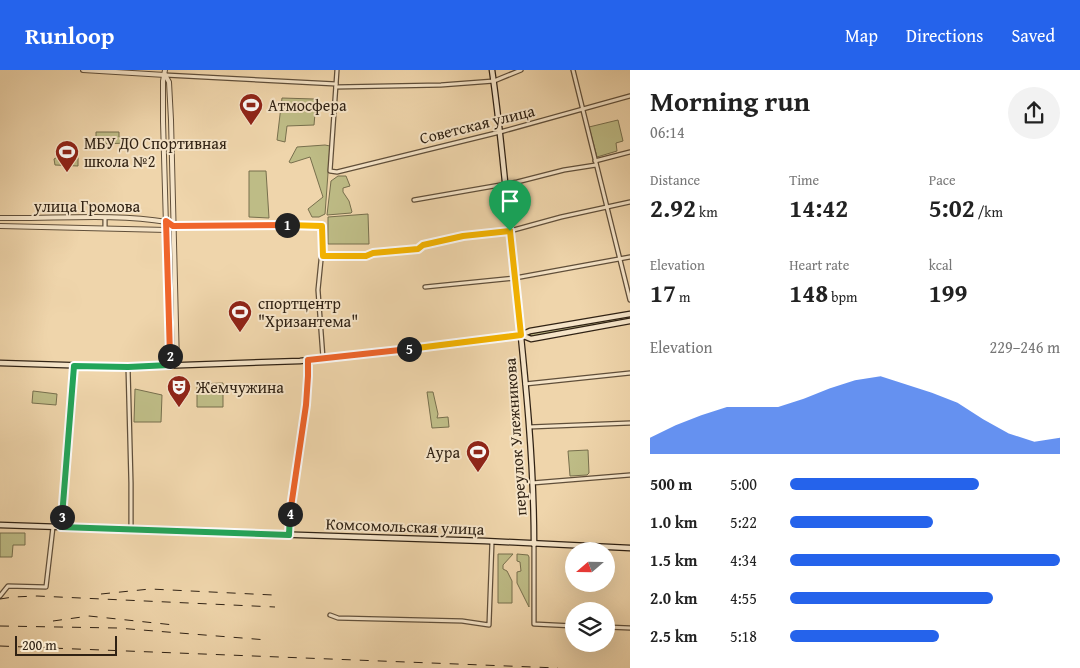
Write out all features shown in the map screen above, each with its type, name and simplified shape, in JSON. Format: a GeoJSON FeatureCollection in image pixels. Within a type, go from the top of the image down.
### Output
{"type":"FeatureCollection","features":[{"type":"Feature","properties":{"kind":"main road","name":"переулок Улежникова"},"geometry":{"type":"LineString","coordinates":[[492,70],[521,335],[529,427],[534,544]]}},
{"type":"Feature","properties":{"kind":"main road"},"geometry":{"type":"LineString","coordinates":[[0,363],[128,367],[324,359],[521,335],[630,314]]}},
{"type":"Feature","properties":{"kind":"main road"},"geometry":{"type":"LineString","coordinates":[[521,335],[530,338],[630,321]]}},
{"type":"Feature","properties":{"kind":"main road","name":"Комсомольская улица"},"geometry":{"type":"LineString","coordinates":[[0,525],[630,548]]}},
{"type":"Feature","properties":{"kind":"street"},"geometry":{"type":"LineString","coordinates":[[83,70],[165,72],[336,86],[441,85],[494,81],[521,70]]}},
{"type":"Feature","properties":{"kind":"street"},"geometry":{"type":"LineString","coordinates":[[336,86],[337,70]]}},
{"type":"Feature","properties":{"kind":"street"},"geometry":{"type":"LineString","coordinates":[[573,70],[630,300]]}},
{"type":"Feature","properties":{"kind":"street"},"geometry":{"type":"LineString","coordinates":[[165,72],[163,81],[163,120],[170,365]]}},
{"type":"Feature","properties":{"kind":"street"},"geometry":{"type":"LineString","coordinates":[[165,72],[169,83],[177,365]]}},
{"type":"Feature","properties":{"kind":"street","name":"Советская улица"},"geometry":{"type":"LineString","coordinates":[[336,86],[330,171],[342,172],[500,132],[630,96]]}},
{"type":"Feature","properties":{"kind":"street"},"geometry":{"type":"LineString","coordinates":[[163,120],[170,120]]}},
{"type":"Feature","properties":{"kind":"street"},"geometry":{"type":"LineString","coordinates":[[164,149],[171,149]]}},
{"type":"Feature","properties":{"kind":"street"},"geometry":{"type":"LineString","coordinates":[[414,200],[517,182],[596,163],[630,152]]}},
{"type":"Feature","properties":{"kind":"street"},"geometry":{"type":"LineString","coordinates":[[322,256],[366,256],[373,253],[418,249],[423,245],[463,236],[510,231],[630,202]]}},
{"type":"Feature","properties":{"kind":"street","name":"улица Громова"},"geometry":{"type":"LineString","coordinates":[[0,218],[105,218],[166,221]]}},
{"type":"Feature","properties":{"kind":"street"},"geometry":{"type":"LineString","coordinates":[[105,218],[105,228]]}},
{"type":"Feature","properties":{"kind":"street"},"geometry":{"type":"LineString","coordinates":[[38,219],[38,227]]}},
{"type":"Feature","properties":{"kind":"street"},"geometry":{"type":"LineString","coordinates":[[166,221],[173,226]]}},
{"type":"Feature","properties":{"kind":"street"},"geometry":{"type":"LineString","coordinates":[[166,230],[173,226],[320,224],[323,228],[318,290],[324,359]]}},
{"type":"Feature","properties":{"kind":"street","name":"улица Громова"},"geometry":{"type":"LineString","coordinates":[[0,226],[166,230]]}},
{"type":"Feature","properties":{"kind":"street"},"geometry":{"type":"LineString","coordinates":[[425,287],[514,278],[630,257]]}},
{"type":"Feature","properties":{"kind":"street"},"geometry":{"type":"LineString","coordinates":[[529,332],[530,338]]}},
{"type":"Feature","properties":{"kind":"street"},"geometry":{"type":"LineString","coordinates":[[289,535],[294,479],[306,405],[308,360]]}},
{"type":"Feature","properties":{"kind":"street"},"geometry":{"type":"LineString","coordinates":[[61,527],[74,366]]}},
{"type":"Feature","properties":{"kind":"street"},"geometry":{"type":"LineString","coordinates":[[128,367],[131,529]]}},
{"type":"Feature","properties":{"kind":"street"},"geometry":{"type":"LineString","coordinates":[[525,384],[630,373]]}},
{"type":"Feature","properties":{"kind":"street"},"geometry":{"type":"LineString","coordinates":[[529,427],[630,423]]}},
{"type":"Feature","properties":{"kind":"street"},"geometry":{"type":"LineString","coordinates":[[532,482],[630,475]]}},
{"type":"Feature","properties":{"kind":"street"},"geometry":{"type":"LineString","coordinates":[[0,596],[8,586],[46,587],[53,527]]}},
{"type":"Feature","properties":{"kind":"street"},"geometry":{"type":"LineString","coordinates":[[330,615],[338,618],[462,621],[489,625],[492,542]]}},
{"type":"Feature","properties":{"kind":"street","name":"переулок Улежникова"},"geometry":{"type":"LineString","coordinates":[[534,544],[534,624],[565,626]]}},
{"type":"Feature","properties":{"kind":"street"},"geometry":{"type":"LineString","coordinates":[[615,627],[630,628]]}},
{"type":"Feature","properties":{"kind":"shaded area"},"geometry":{"type":"Polygon","coordinates":[[[282,98],[314,99],[316,102],[314,125],[287,126],[285,142],[277,140],[282,98]]]}},
{"type":"Feature","properties":{"kind":"shaded area"},"geometry":{"type":"Polygon","coordinates":[[[618,120],[623,141],[616,143],[617,151],[597,157],[589,127],[618,120]]]}},
{"type":"Feature","properties":{"kind":"shaded area"},"geometry":{"type":"Polygon","coordinates":[[[96,132],[119,132],[119,137],[130,137],[130,143],[96,144],[96,132]]]}},
{"type":"Feature","properties":{"kind":"shaded area"},"geometry":{"type":"Polygon","coordinates":[[[330,146],[325,214],[319,217],[312,217],[308,209],[323,197],[310,157],[289,162],[297,147],[330,146]]]}},
{"type":"Feature","properties":{"kind":"shaded area"},"geometry":{"type":"Polygon","coordinates":[[[72,151],[75,152],[78,158],[78,166],[55,165],[54,159],[72,151]]]}},
{"type":"Feature","properties":{"kind":"shaded area"},"geometry":{"type":"Polygon","coordinates":[[[249,171],[266,171],[269,218],[249,217],[249,171]]]}},
{"type":"Feature","properties":{"kind":"shaded area"},"geometry":{"type":"Polygon","coordinates":[[[338,176],[346,176],[350,186],[343,188],[343,192],[349,201],[352,212],[327,215],[331,181],[338,176]]]}},
{"type":"Feature","properties":{"kind":"shaded area"},"geometry":{"type":"Polygon","coordinates":[[[368,214],[369,244],[328,244],[328,217],[368,214]]]}},
{"type":"Feature","properties":{"kind":"shaded area"},"geometry":{"type":"Polygon","coordinates":[[[170,240],[172,240],[175,343],[171,343],[170,240]]]}},
{"type":"Feature","properties":{"kind":"shaded area"},"geometry":{"type":"Polygon","coordinates":[[[629,315],[629,320],[531,338],[530,332],[629,315]]]}},
{"type":"Feature","properties":{"kind":"shaded area"},"geometry":{"type":"Polygon","coordinates":[[[223,383],[223,407],[197,407],[197,384],[223,383]]]}},
{"type":"Feature","properties":{"kind":"shaded area"},"geometry":{"type":"Polygon","coordinates":[[[135,389],[162,395],[161,422],[134,422],[135,389]]]}},
{"type":"Feature","properties":{"kind":"shaded area"},"geometry":{"type":"Polygon","coordinates":[[[33,391],[57,394],[56,405],[32,403],[33,391]]]}},
{"type":"Feature","properties":{"kind":"shaded area"},"geometry":{"type":"Polygon","coordinates":[[[427,392],[433,392],[438,414],[437,418],[448,417],[449,427],[432,428],[427,392]]]}},
{"type":"Feature","properties":{"kind":"shaded area"},"geometry":{"type":"Polygon","coordinates":[[[588,450],[589,473],[587,475],[570,476],[568,451],[588,450]]]}},
{"type":"Feature","properties":{"kind":"shaded area"},"geometry":{"type":"Polygon","coordinates":[[[0,533],[25,533],[25,545],[13,545],[12,557],[0,557],[0,533]]]}},
{"type":"Feature","properties":{"kind":"shaded area"},"geometry":{"type":"Polygon","coordinates":[[[498,554],[513,554],[503,565],[503,569],[507,571],[512,581],[512,603],[498,603],[498,554]]]}},
{"type":"Feature","properties":{"kind":"shaded area"},"geometry":{"type":"Polygon","coordinates":[[[517,554],[528,555],[529,557],[529,607],[517,583],[517,572],[521,571],[520,562],[517,561],[517,554]]]}},
{"type":"Feature","properties":{"kind":"railway"},"geometry":{"type":"LineString","coordinates":[[101,594],[150,589],[273,595]]}},
{"type":"Feature","properties":{"kind":"railway"},"geometry":{"type":"LineString","coordinates":[[0,599],[37,596],[275,607]]}},
{"type":"Feature","properties":{"kind":"railway"},"geometry":{"type":"LineString","coordinates":[[53,621],[89,616],[174,625]]}},
{"type":"Feature","properties":{"kind":"railway"},"geometry":{"type":"LineString","coordinates":[[0,626],[117,628],[267,640]]}},
{"type":"Feature","properties":{"kind":"railway"},"geometry":{"type":"LineString","coordinates":[[0,646],[558,668]]}},
{"type":"Feature","properties":{"kind":"place","name":"Атмосфера"},"geometry":{"type":"Point","coordinates":[251,126]}},
{"type":"Feature","properties":{"kind":"place","name":"МБУ ДО Спортивная школа №2"},"geometry":{"type":"Point","coordinates":[67,173]}},
{"type":"Feature","properties":{"kind":"place","name":"спортцентр \"Хризантема\""},"geometry":{"type":"Point","coordinates":[240,333]}},
{"type":"Feature","properties":{"kind":"place","name":"Жемчужина"},"geometry":{"type":"Point","coordinates":[179,408]}},
{"type":"Feature","properties":{"kind":"place","name":"Аура"},"geometry":{"type":"Point","coordinates":[478,473]}},
{"type":"Feature","properties":{"kind":"route"},"geometry":{"type":"LineString","coordinates":[[166,221],[173,226],[320,224],[323,228],[322,256],[366,256],[373,253],[418,249],[419,246],[463,236],[510,231],[521,335],[308,360],[306,405],[294,479],[289,535],[61,527],[74,366],[128,367],[170,365],[166,221]]}}]}
